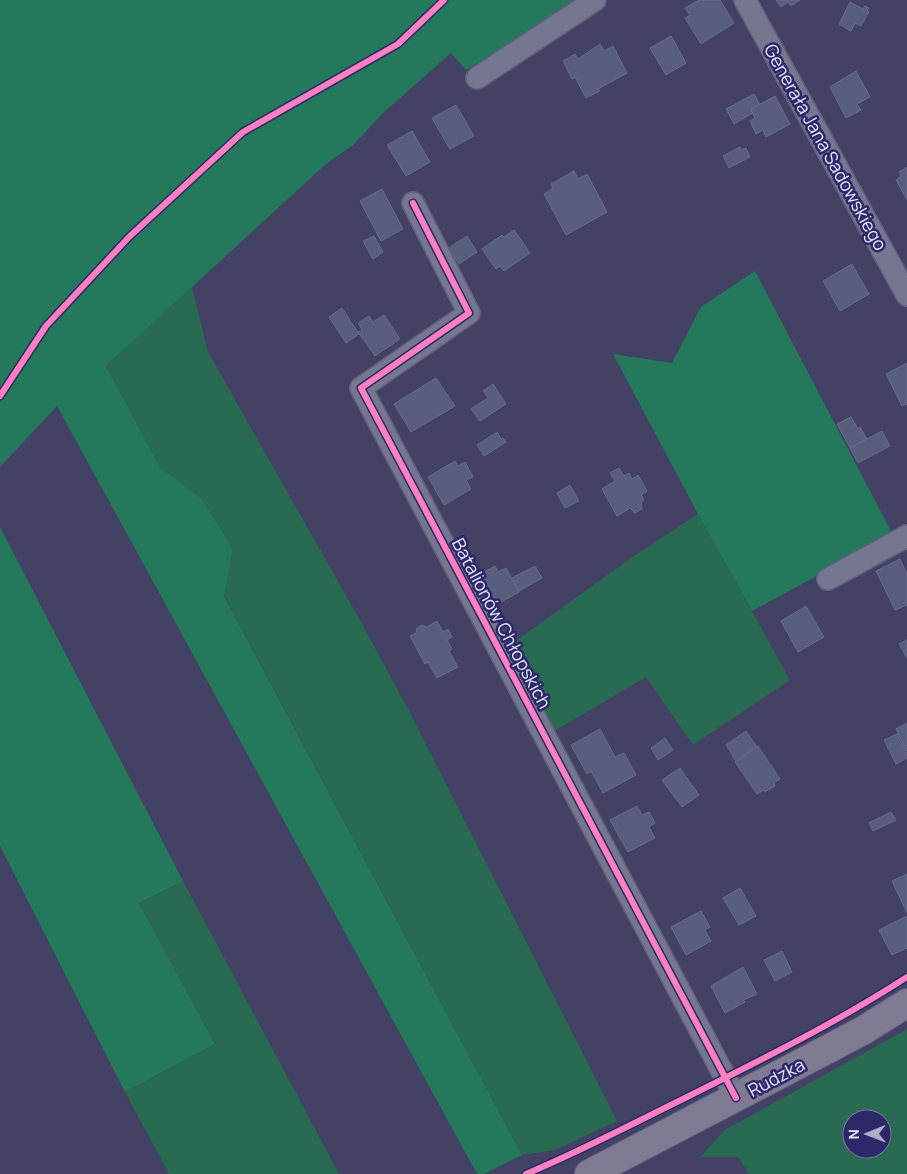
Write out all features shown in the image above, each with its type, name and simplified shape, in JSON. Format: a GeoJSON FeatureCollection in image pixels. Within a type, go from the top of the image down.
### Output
{"type":"FeatureCollection","features":[{"type":"Feature","properties":{"kind":"main road","name":"Rudzka"},"geometry":{"type":"LineString","coordinates":[[589,1174],[864,1030],[907,1002]]}},
{"type":"Feature","properties":{"kind":"street"},"geometry":{"type":"LineString","coordinates":[[477,78],[595,0]]}},
{"type":"Feature","properties":{"kind":"street","name":"Generała Jana Sadowskiego"},"geometry":{"type":"LineString","coordinates":[[745,0],[907,295]]}},
{"type":"Feature","properties":{"kind":"street","name":"Batalionów Chłopskich"},"geometry":{"type":"LineString","coordinates":[[413,203],[469,313],[361,388],[736,1098]]}},
{"type":"Feature","properties":{"kind":"street"},"geometry":{"type":"LineString","coordinates":[[828,579],[906,536]]}},
{"type":"Feature","properties":{"kind":"green space"},"geometry":{"type":"Polygon","coordinates":[[[0,0],[584,0],[466,70],[451,53],[384,112],[353,145],[326,164],[106,366],[160,467],[202,499],[233,549],[224,596],[522,1155],[484,1174],[477,1174],[57,406],[0,467],[0,0]]]}},
{"type":"Feature","properties":{"kind":"green space"},"geometry":{"type":"Polygon","coordinates":[[[755,271],[893,535],[752,611],[613,354],[672,363],[701,307],[755,271]]]}},
{"type":"Feature","properties":{"kind":"green space"},"geometry":{"type":"Polygon","coordinates":[[[192,287],[208,352],[366,631],[410,713],[617,1121],[555,1150],[522,1155],[224,595],[233,549],[202,499],[160,467],[106,366],[192,287]]]}},
{"type":"Feature","properties":{"kind":"green space"},"geometry":{"type":"Polygon","coordinates":[[[698,514],[790,680],[693,745],[646,677],[551,733],[509,650],[517,640],[634,556],[698,514]]]}},
{"type":"Feature","properties":{"kind":"green space"},"geometry":{"type":"Polygon","coordinates":[[[0,527],[183,881],[139,903],[215,1044],[125,1092],[0,846],[0,527]]]}},
{"type":"Feature","properties":{"kind":"green space"},"geometry":{"type":"Polygon","coordinates":[[[183,881],[339,1174],[169,1174],[125,1092],[215,1044],[139,903],[183,881]]]}},
{"type":"Feature","properties":{"kind":"green space"},"geometry":{"type":"Polygon","coordinates":[[[907,1029],[907,1174],[749,1174],[738,1157],[700,1157],[725,1130],[907,1029]]]}},
{"type":"Feature","properties":{"kind":"building"},"geometry":{"type":"Polygon","coordinates":[[[699,0],[720,0],[734,23],[701,44],[685,18],[690,15],[685,8],[699,0]]]}},
{"type":"Feature","properties":{"kind":"building"},"geometry":{"type":"Polygon","coordinates":[[[776,0],[800,0],[791,6],[788,2],[781,7],[776,0]]]}},
{"type":"Feature","properties":{"kind":"building"},"geometry":{"type":"Polygon","coordinates":[[[850,2],[863,9],[865,6],[869,8],[867,11],[869,12],[861,26],[855,23],[851,31],[839,24],[850,2]]]}},
{"type":"Feature","properties":{"kind":"building"},"geometry":{"type":"Polygon","coordinates":[[[671,36],[686,63],[666,75],[650,48],[671,36]]]}},
{"type":"Feature","properties":{"kind":"building"},"geometry":{"type":"Polygon","coordinates":[[[600,44],[604,51],[613,46],[627,73],[586,98],[575,77],[572,79],[563,61],[575,54],[578,59],[600,44]]]}},
{"type":"Feature","properties":{"kind":"building"},"geometry":{"type":"Polygon","coordinates":[[[856,71],[870,97],[857,104],[861,110],[846,118],[830,87],[856,71]]]}},
{"type":"Feature","properties":{"kind":"building"},"geometry":{"type":"Polygon","coordinates":[[[754,94],[760,105],[751,109],[753,113],[734,124],[726,109],[754,94]]]}},
{"type":"Feature","properties":{"kind":"building"},"geometry":{"type":"Polygon","coordinates":[[[775,96],[790,124],[766,137],[763,130],[756,134],[750,121],[755,118],[751,109],[775,96]]]}},
{"type":"Feature","properties":{"kind":"building"},"geometry":{"type":"Polygon","coordinates":[[[456,105],[474,136],[450,149],[432,118],[456,105]]]}},
{"type":"Feature","properties":{"kind":"building"},"geometry":{"type":"Polygon","coordinates":[[[412,131],[430,162],[406,176],[387,145],[412,131]]]}},
{"type":"Feature","properties":{"kind":"building"},"geometry":{"type":"Polygon","coordinates":[[[740,147],[742,150],[746,148],[750,157],[729,168],[723,156],[740,147]]]}},
{"type":"Feature","properties":{"kind":"building"},"geometry":{"type":"Polygon","coordinates":[[[907,167],[907,200],[896,180],[901,176],[899,172],[907,167]]]}},
{"type":"Feature","properties":{"kind":"building"},"geometry":{"type":"Polygon","coordinates":[[[574,171],[578,179],[587,174],[607,212],[566,235],[544,194],[553,188],[551,184],[574,171]]]}},
{"type":"Feature","properties":{"kind":"building"},"geometry":{"type":"Polygon","coordinates":[[[382,189],[403,229],[381,241],[360,201],[382,189]]]}},
{"type":"Feature","properties":{"kind":"building"},"geometry":{"type":"Polygon","coordinates":[[[514,230],[530,253],[504,271],[500,266],[496,269],[482,249],[502,235],[504,237],[514,230]]]}},
{"type":"Feature","properties":{"kind":"building"},"geometry":{"type":"Polygon","coordinates":[[[374,236],[383,252],[373,259],[363,241],[374,236]]]}},
{"type":"Feature","properties":{"kind":"building"},"geometry":{"type":"Polygon","coordinates":[[[467,236],[477,252],[459,264],[449,248],[467,236]]]}},
{"type":"Feature","properties":{"kind":"building"},"geometry":{"type":"Polygon","coordinates":[[[852,264],[869,294],[840,311],[823,281],[852,264]]]}},
{"type":"Feature","properties":{"kind":"building"},"geometry":{"type":"Polygon","coordinates":[[[342,308],[359,334],[346,343],[329,317],[342,308]]]}},
{"type":"Feature","properties":{"kind":"building"},"geometry":{"type":"Polygon","coordinates":[[[384,315],[400,339],[375,356],[358,332],[362,330],[358,323],[369,316],[373,322],[384,315]]]}},
{"type":"Feature","properties":{"kind":"building"},"geometry":{"type":"Polygon","coordinates":[[[907,363],[907,404],[902,406],[886,374],[907,363]]]}},
{"type":"Feature","properties":{"kind":"building"},"geometry":{"type":"Polygon","coordinates":[[[436,378],[455,406],[411,432],[394,404],[436,378]]]}},
{"type":"Feature","properties":{"kind":"building"},"geometry":{"type":"Polygon","coordinates":[[[493,384],[506,404],[480,421],[471,409],[488,398],[483,391],[493,384]]]}},
{"type":"Feature","properties":{"kind":"building"},"geometry":{"type":"Polygon","coordinates":[[[851,417],[867,439],[850,448],[837,424],[851,417]]]}},
{"type":"Feature","properties":{"kind":"building"},"geometry":{"type":"Polygon","coordinates":[[[882,431],[890,446],[858,463],[850,448],[882,431]]]}},
{"type":"Feature","properties":{"kind":"building"},"geometry":{"type":"Polygon","coordinates":[[[497,432],[501,439],[503,438],[506,442],[484,456],[477,445],[497,432]]]}},
{"type":"Feature","properties":{"kind":"building"},"geometry":{"type":"Polygon","coordinates":[[[455,461],[458,466],[465,462],[473,477],[466,480],[471,489],[444,505],[428,477],[455,461]]]}},
{"type":"Feature","properties":{"kind":"building"},"geometry":{"type":"Polygon","coordinates":[[[619,468],[624,476],[629,473],[632,479],[638,475],[647,491],[641,495],[644,500],[641,502],[642,509],[635,513],[630,508],[617,516],[602,489],[615,481],[610,473],[619,468]]]}},
{"type":"Feature","properties":{"kind":"building"},"geometry":{"type":"Polygon","coordinates":[[[570,485],[579,501],[565,508],[557,493],[570,485]]]}},
{"type":"Feature","properties":{"kind":"building"},"geometry":{"type":"Polygon","coordinates":[[[900,559],[907,574],[907,605],[895,610],[876,571],[900,559]]]}},
{"type":"Feature","properties":{"kind":"building"},"geometry":{"type":"Polygon","coordinates":[[[495,566],[498,572],[506,568],[519,592],[494,606],[481,582],[485,579],[482,573],[495,566]]]}},
{"type":"Feature","properties":{"kind":"building"},"geometry":{"type":"Polygon","coordinates":[[[535,566],[542,578],[519,591],[512,578],[535,566]]]}},
{"type":"Feature","properties":{"kind":"building"},"geometry":{"type":"Polygon","coordinates":[[[806,606],[824,637],[798,652],[781,621],[806,606]]]}},
{"type":"Feature","properties":{"kind":"building"},"geometry":{"type":"Polygon","coordinates":[[[437,621],[443,632],[448,629],[452,637],[447,640],[452,649],[449,651],[458,667],[437,678],[428,662],[425,664],[410,636],[416,633],[417,628],[422,625],[427,627],[437,621]]]}},
{"type":"Feature","properties":{"kind":"building"},"geometry":{"type":"Polygon","coordinates":[[[907,640],[907,658],[899,644],[907,640]]]}},
{"type":"Feature","properties":{"kind":"building"},"geometry":{"type":"Polygon","coordinates":[[[907,723],[907,751],[896,729],[907,723]]]}},
{"type":"Feature","properties":{"kind":"building"},"geometry":{"type":"Polygon","coordinates":[[[600,729],[615,757],[624,753],[636,775],[603,793],[591,771],[587,774],[571,745],[600,729]]]}},
{"type":"Feature","properties":{"kind":"building"},"geometry":{"type":"Polygon","coordinates":[[[746,731],[757,747],[736,761],[726,745],[746,731]]]}},
{"type":"Feature","properties":{"kind":"building"},"geometry":{"type":"Polygon","coordinates":[[[897,734],[907,754],[907,758],[896,764],[884,740],[897,734]]]}},
{"type":"Feature","properties":{"kind":"building"},"geometry":{"type":"Polygon","coordinates":[[[665,738],[673,750],[658,760],[651,748],[665,738]]]}},
{"type":"Feature","properties":{"kind":"building"},"geometry":{"type":"Polygon","coordinates":[[[758,746],[780,779],[774,783],[775,786],[757,794],[735,762],[758,746]]]}},
{"type":"Feature","properties":{"kind":"building"},"geometry":{"type":"Polygon","coordinates":[[[680,768],[699,795],[682,807],[662,780],[680,768]]]}},
{"type":"Feature","properties":{"kind":"building"},"geometry":{"type":"Polygon","coordinates":[[[637,806],[642,815],[649,812],[655,823],[649,827],[655,838],[628,852],[610,820],[637,806]]]}},
{"type":"Feature","properties":{"kind":"building"},"geometry":{"type":"Polygon","coordinates":[[[891,812],[896,820],[873,831],[869,823],[891,812]]]}},
{"type":"Feature","properties":{"kind":"building"},"geometry":{"type":"Polygon","coordinates":[[[907,874],[907,913],[892,881],[907,874]]]}},
{"type":"Feature","properties":{"kind":"building"},"geometry":{"type":"Polygon","coordinates":[[[740,888],[756,916],[739,925],[723,898],[740,888]]]}},
{"type":"Feature","properties":{"kind":"building"},"geometry":{"type":"Polygon","coordinates":[[[701,911],[710,927],[705,930],[711,941],[686,955],[671,927],[701,911]]]}},
{"type":"Feature","properties":{"kind":"building"},"geometry":{"type":"Polygon","coordinates":[[[907,916],[907,948],[892,955],[879,930],[907,916]]]}},
{"type":"Feature","properties":{"kind":"building"},"geometry":{"type":"Polygon","coordinates":[[[782,951],[792,972],[775,981],[764,960],[782,951]]]}},
{"type":"Feature","properties":{"kind":"building"},"geometry":{"type":"Polygon","coordinates":[[[743,967],[757,994],[743,1000],[745,1002],[725,1013],[711,986],[743,967]]]}},
{"type":"Feature","properties":{"kind":"cycle path"},"geometry":{"type":"LineString","coordinates":[[0,396],[46,326],[129,237],[243,132],[398,44],[444,0]]}},
{"type":"Feature","properties":{"kind":"cycle path"},"geometry":{"type":"LineString","coordinates":[[413,203],[469,313],[361,388],[736,1098]]}},
{"type":"Feature","properties":{"kind":"cycle path"},"geometry":{"type":"LineString","coordinates":[[526,1174],[607,1137],[771,1054],[853,1010],[907,977]]}}]}
